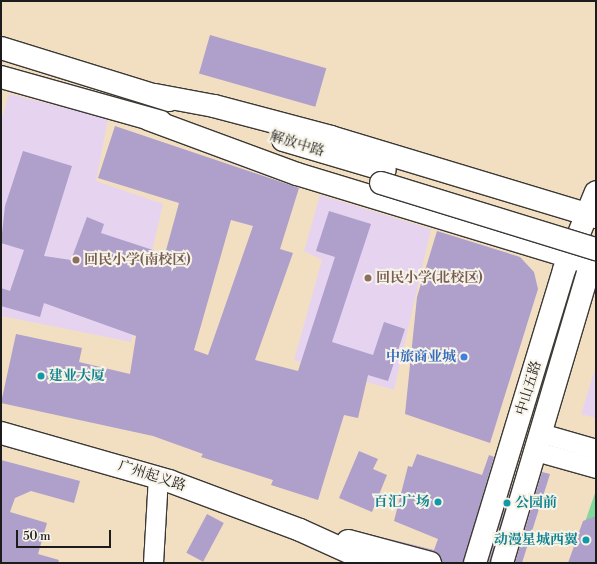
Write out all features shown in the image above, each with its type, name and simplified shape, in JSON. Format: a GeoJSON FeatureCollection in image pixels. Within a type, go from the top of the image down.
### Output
{"type":"FeatureCollection","features":[{"type":"Feature","properties":{"kind":"main road","name":"解放中路"},"geometry":{"type":"LineString","coordinates":[[1,48],[155,95],[232,124],[383,177],[594,242]]}},
{"type":"Feature","properties":{"kind":"main road","name":"解放中路"},"geometry":{"type":"LineString","coordinates":[[1,77],[148,119],[383,177]]}},
{"type":"Feature","properties":{"kind":"main road"},"geometry":{"type":"LineString","coordinates":[[155,95],[214,106],[323,135],[594,242]]}},
{"type":"Feature","properties":{"kind":"main road"},"geometry":{"type":"LineString","coordinates":[[148,119],[297,174],[569,256],[594,242]]}},
{"type":"Feature","properties":{"kind":"main road"},"geometry":{"type":"LineString","coordinates":[[594,242],[596,192]]}},
{"type":"Feature","properties":{"kind":"main road","name":"中山五路"},"geometry":{"type":"LineString","coordinates":[[475,563],[569,256],[594,242]]}},
{"type":"Feature","properties":{"kind":"main road","name":"中山五路"},"geometry":{"type":"LineString","coordinates":[[502,563],[539,442],[594,242]]}},
{"type":"Feature","properties":{"kind":"main road","name":"广州起义路"},"geometry":{"type":"LineString","coordinates":[[1,433],[158,477],[300,530],[373,563]]}},
{"type":"Feature","properties":{"kind":"main road","name":"广州起义路"},"geometry":{"type":"LineString","coordinates":[[300,530],[430,563]]}},
{"type":"Feature","properties":{"kind":"street"},"geometry":{"type":"LineString","coordinates":[[539,442],[596,449]]}},
{"type":"Feature","properties":{"kind":"street"},"geometry":{"type":"LineString","coordinates":[[539,442],[596,468]]}},
{"type":"Feature","properties":{"kind":"street"},"geometry":{"type":"LineString","coordinates":[[153,563],[158,477]]}},
{"type":"Feature","properties":{"kind":"shaded area","name":"回民小学(南校区)"},"geometry":{"type":"Polygon","coordinates":[[[9,94],[108,118],[96,181],[163,204],[131,342],[1,316],[1,121],[9,94]]]}},
{"type":"Feature","properties":{"kind":"shaded area","name":"回民小学(北校区)"},"geometry":{"type":"Polygon","coordinates":[[[320,195],[431,229],[394,390],[294,360],[322,260],[304,251],[320,195]]]}},
{"type":"Feature","properties":{"kind":"shaded area"},"geometry":{"type":"Polygon","coordinates":[[[596,366],[596,418],[581,414],[596,366]]]}},
{"type":"Feature","properties":{"kind":"green space","name":"动漫星城西翼"},"geometry":{"type":"Polygon","coordinates":[[[596,490],[596,563],[571,563],[596,490]]]}},
{"type":"Feature","properties":{"kind":"building"},"geometry":{"type":"Polygon","coordinates":[[[210,35],[326,68],[315,107],[199,73],[210,35]]]}},
{"type":"Feature","properties":{"kind":"building"},"geometry":{"type":"Polygon","coordinates":[[[115,126],[299,188],[280,249],[293,253],[255,360],[298,371],[335,257],[316,251],[329,211],[371,224],[332,342],[373,355],[384,322],[405,329],[388,381],[368,375],[358,418],[344,415],[318,500],[271,485],[273,480],[201,457],[203,454],[153,436],[1,403],[16,334],[82,348],[79,362],[130,374],[136,336],[44,303],[40,317],[1,306],[1,288],[10,291],[24,250],[1,243],[5,206],[23,151],[72,166],[44,256],[71,260],[87,217],[104,224],[101,233],[165,254],[179,203],[98,178],[115,126]],[[231,220],[194,350],[208,355],[253,226],[231,220]]]}},
{"type":"Feature","properties":{"kind":"building","name":"中旅商业城"},"geometry":{"type":"Polygon","coordinates":[[[437,231],[520,257],[534,272],[538,289],[490,443],[405,414],[417,297],[437,231]]]}},
{"type":"Feature","properties":{"kind":"building"},"geometry":{"type":"Polygon","coordinates":[[[359,451],[378,459],[373,469],[387,475],[372,512],[339,498],[359,451]]]}},
{"type":"Feature","properties":{"kind":"building","name":"百汇广场"},"geometry":{"type":"Polygon","coordinates":[[[417,454],[482,475],[489,455],[494,457],[463,563],[442,563],[433,551],[357,531],[434,550],[438,539],[394,521],[408,466],[412,467],[417,454]]]}},
{"type":"Feature","properties":{"kind":"building"},"geometry":{"type":"Polygon","coordinates":[[[1,460],[80,481],[74,503],[31,491],[15,498],[10,512],[47,523],[38,554],[59,560],[58,563],[1,563],[1,460]]]}},
{"type":"Feature","properties":{"kind":"building"},"geometry":{"type":"Polygon","coordinates":[[[518,464],[490,563],[488,563],[518,464]]]}},
{"type":"Feature","properties":{"kind":"building"},"geometry":{"type":"Polygon","coordinates":[[[542,472],[550,474],[522,563],[515,563],[542,472]]]}},
{"type":"Feature","properties":{"kind":"building"},"geometry":{"type":"Polygon","coordinates":[[[207,514],[224,523],[203,562],[186,553],[207,514]]]}},
{"type":"Feature","properties":{"kind":"building","name":"动漫星城西翼"},"geometry":{"type":"Polygon","coordinates":[[[596,516],[596,563],[568,563],[583,521],[596,516]]]}},
{"type":"Feature","properties":{"kind":"place","name":"回民小学(南校区)"},"geometry":{"type":"Point","coordinates":[76,260]}},
{"type":"Feature","properties":{"kind":"place","name":"回民小学(北校区)"},"geometry":{"type":"Point","coordinates":[368,278]}},
{"type":"Feature","properties":{"kind":"place","name":"中旅商业城"},"geometry":{"type":"Point","coordinates":[464,357]}},
{"type":"Feature","properties":{"kind":"place","name":"建业大厦"},"geometry":{"type":"Point","coordinates":[41,376]}},
{"type":"Feature","properties":{"kind":"place","name":"百汇广场"},"geometry":{"type":"Point","coordinates":[438,502]}},
{"type":"Feature","properties":{"kind":"place","name":"公园前"},"geometry":{"type":"Point","coordinates":[507,503]}},
{"type":"Feature","properties":{"kind":"place","name":"动漫星城西翼"},"geometry":{"type":"Point","coordinates":[586,540]}}]}
